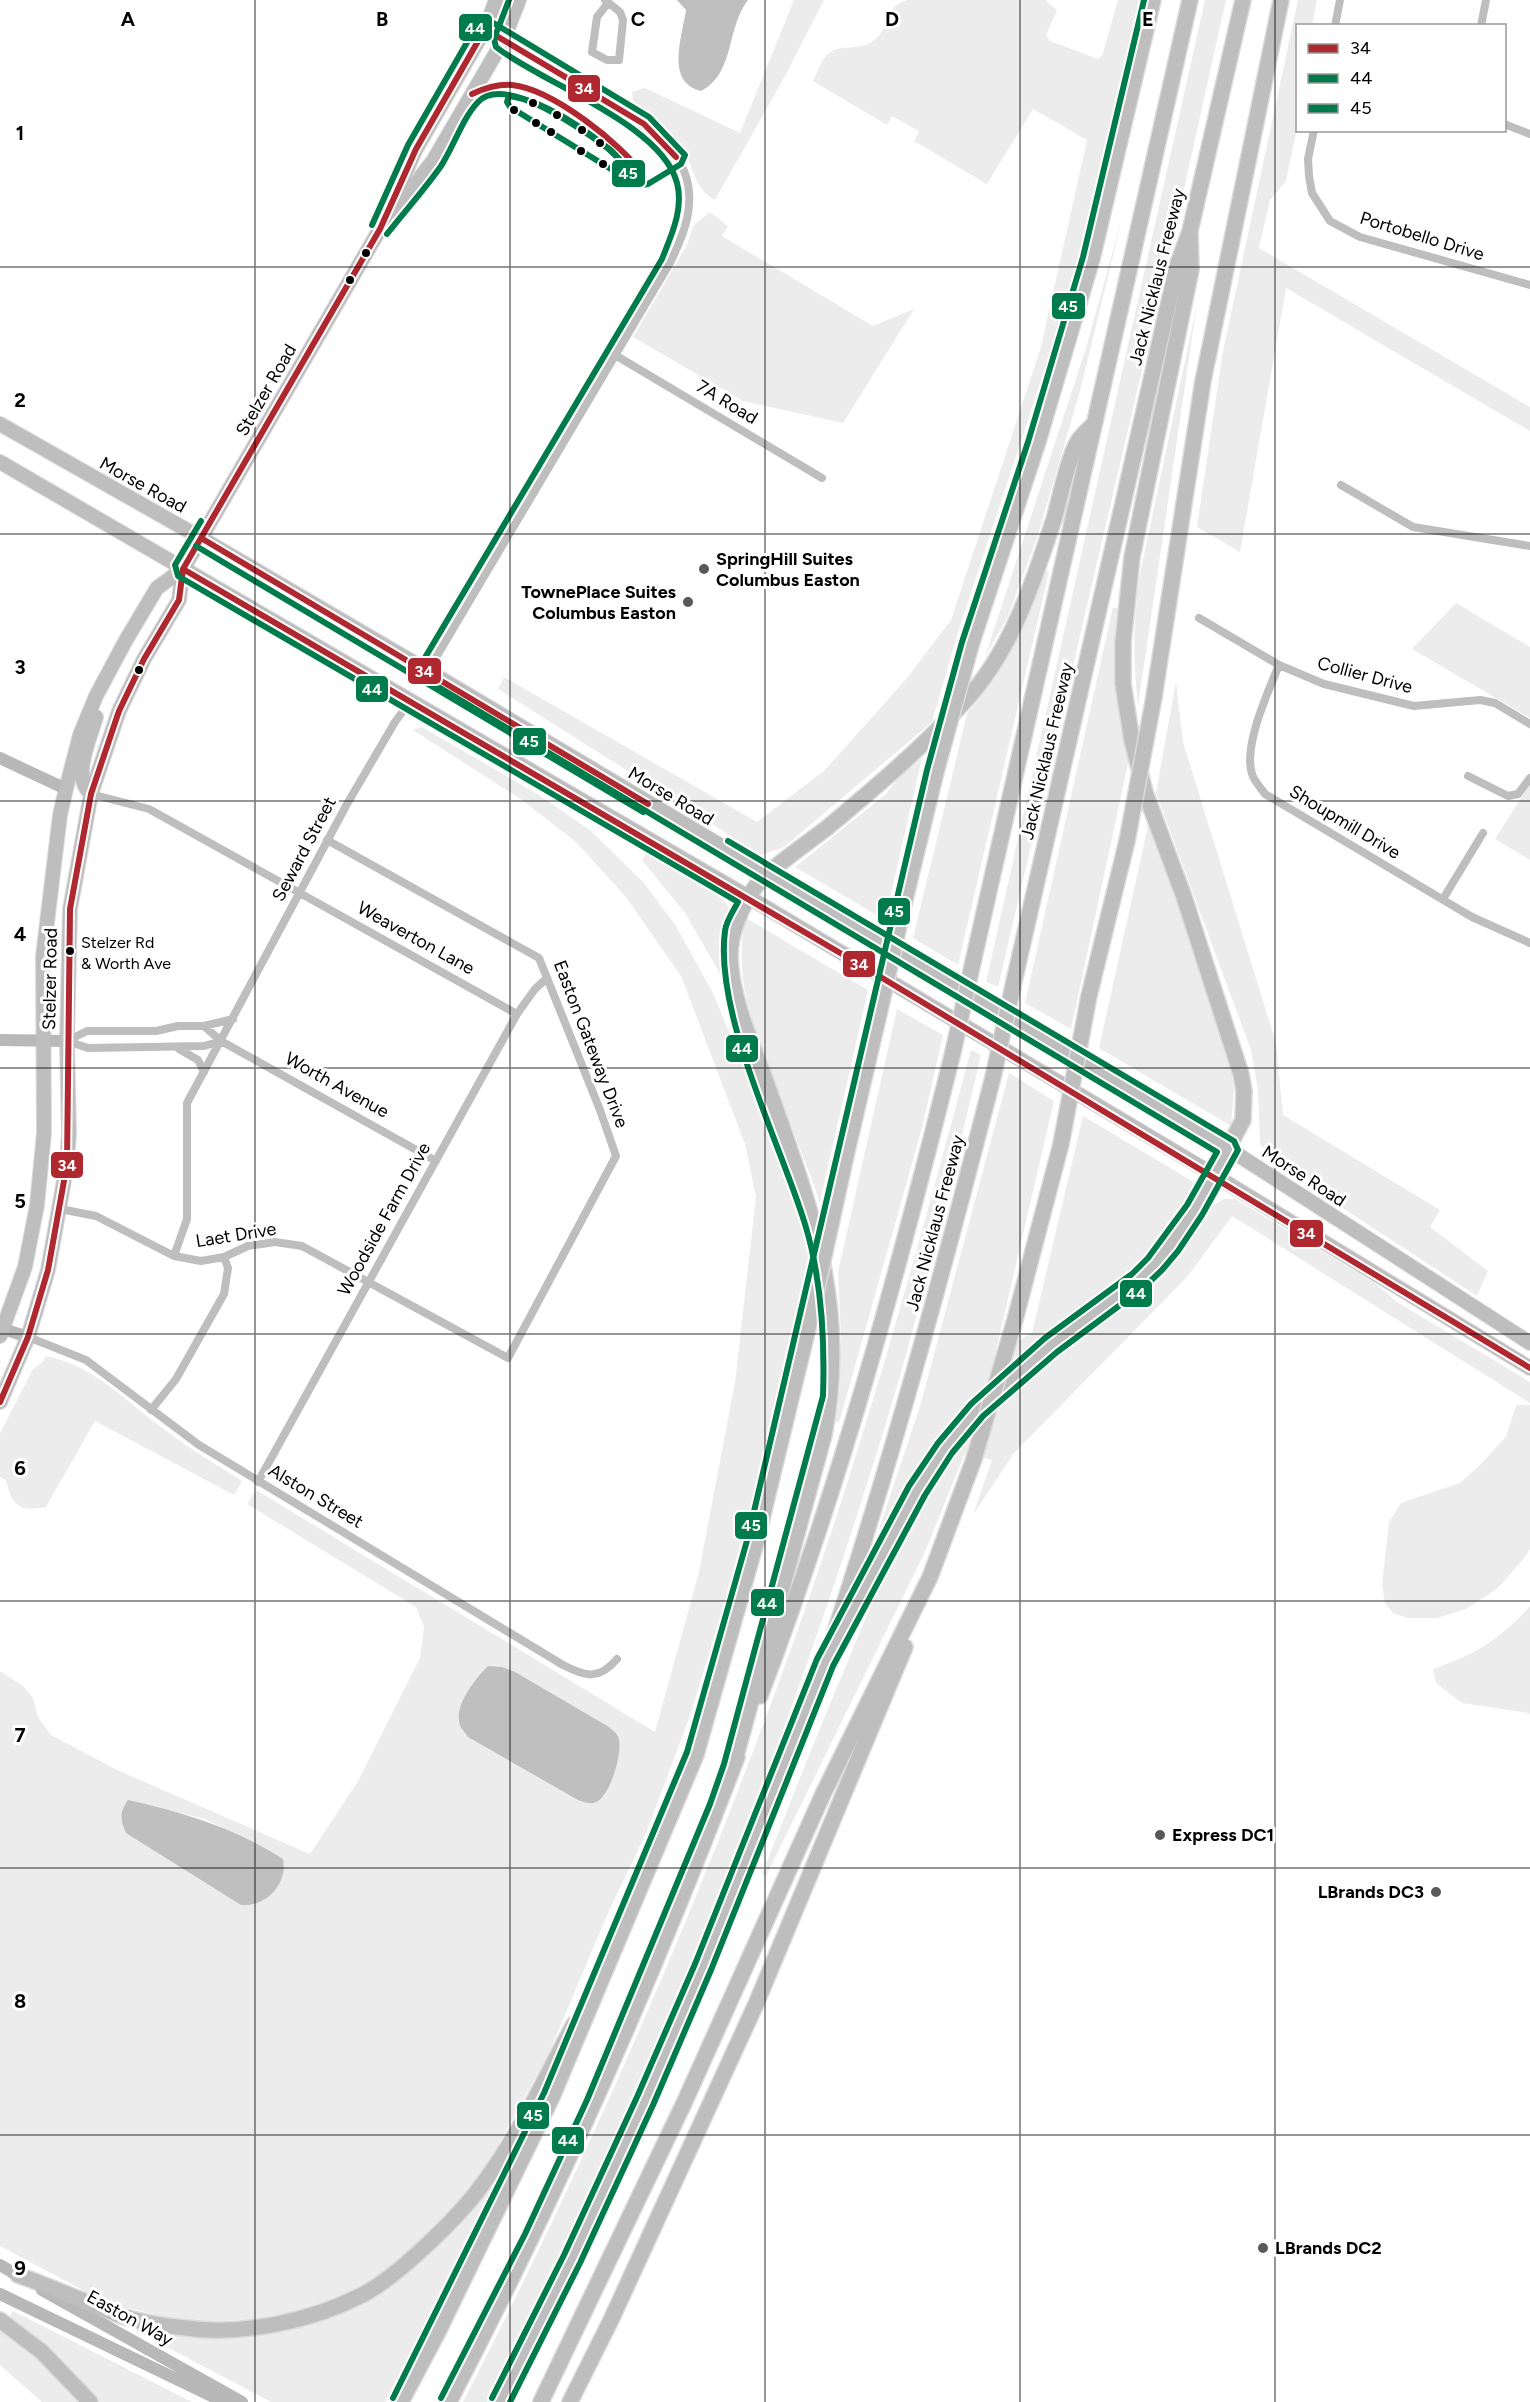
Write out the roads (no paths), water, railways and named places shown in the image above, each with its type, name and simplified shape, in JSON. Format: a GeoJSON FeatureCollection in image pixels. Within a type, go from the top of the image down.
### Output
{"type":"FeatureCollection","features":[{"type":"Feature","properties":{"kind":"highway"},"geometry":{"type":"LineString","coordinates":[[401,2402],[437,2334],[552,2097],[696,1755],[757,1539],[810,1320],[936,772],[971,645],[1037,445],[1092,259],[1153,0]]}},
{"type":"Feature","properties":{"kind":"highway","name":"Jack Nicklaus Freeway"},"geometry":{"type":"LineString","coordinates":[[449,2402],[524,2256],[595,2104],[733,1767],[779,1646],[838,1470],[889,1298],[953,1052],[1190,0]]}},
{"type":"Feature","properties":{"kind":"highway","name":"Jack Nicklaus Freeway"},"geometry":{"type":"LineString","coordinates":[[500,2402],[572,2259],[645,2101],[703,1967],[825,1662],[907,1398],[993,1077],[1177,266],[1190,231],[1243,0]]}},
{"type":"Feature","properties":{"kind":"highway"},"geometry":{"type":"LineString","coordinates":[[570,2402],[616,2309],[756,2004],[898,1668],[974,1459],[1016,1316],[1061,1144],[1089,996],[1127,842],[1154,697],[1203,381],[1281,0]]}},
{"type":"Feature","properties":{"kind":"highway"},"geometry":{"type":"LineString","coordinates":[[825,1662],[917,1490],[945,1448],[977,1410],[1051,1345],[1138,1281],[1172,1246],[1243,1120],[1244,1091],[1241,1074],[1184,897],[1145,792],[1132,741],[1123,684],[1123,642],[1132,557],[1191,270],[1190,231]]}},
{"type":"Feature","properties":{"kind":"highway"},"geometry":{"type":"LineString","coordinates":[[733,1767],[824,1436],[832,1397],[833,1359],[828,1282],[814,1222],[752,1046],[734,986],[731,943],[738,918],[759,883],[927,743],[978,687],[1003,648],[1022,610],[1037,573],[1078,442],[1094,424]]}},
{"type":"Feature","properties":{"kind":"highway"},"geometry":{"type":"LineString","coordinates":[[540,2402],[685,2101],[824,1792],[930,1577]]}},
{"type":"Feature","properties":{"kind":"highway"},"geometry":{"type":"LineString","coordinates":[[18,2275],[121,2316],[187,2329],[244,2330],[292,2320],[363,2295],[400,2267],[444,2227],[482,2186],[516,2132],[620,1936]]}},
{"type":"Feature","properties":{"kind":"highway"},"geometry":{"type":"LineString","coordinates":[[0,2320],[42,2352],[90,2402]]}},
{"type":"Feature","properties":{"kind":"main road","name":"Stelzer Road"},"geometry":{"type":"LineString","coordinates":[[0,1402],[28,1337],[48,1270],[60,1209],[69,1133],[67,1041],[70,909],[91,794],[119,711],[144,659],[178,600],[183,569],[380,229],[416,149],[485,29],[496,0]]}},
{"type":"Feature","properties":{"kind":"main road","name":"Stelzer Road"},"geometry":{"type":"LineString","coordinates":[[380,229],[433,161],[502,41],[519,0]]}},
{"type":"Feature","properties":{"kind":"main road","name":"Morse Road"},"geometry":{"type":"LineString","coordinates":[[0,424],[201,537],[428,671],[1228,1149],[1530,1343]]}},
{"type":"Feature","properties":{"kind":"main road"},"geometry":{"type":"LineString","coordinates":[[0,462],[750,898],[1214,1175],[1530,1368]]}},
{"type":"Feature","properties":{"kind":"main road","name":"Stelzer Road"},"geometry":{"type":"LineString","coordinates":[[1,1331],[24,1267],[38,1205],[44,1132],[43,956],[60,815],[66,789],[80,735],[103,685],[157,588],[183,569]]}},
{"type":"Feature","properties":{"kind":"main road"},"geometry":{"type":"LineString","coordinates":[[91,794],[81,777],[103,685]]}},
{"type":"Feature","properties":{"kind":"main road"},"geometry":{"type":"LineString","coordinates":[[0,758],[66,789]]}},
{"type":"Feature","properties":{"kind":"main road"},"geometry":{"type":"LineString","coordinates":[[0,1040],[67,1041]]}},
{"type":"Feature","properties":{"kind":"main road","name":"Alston Street"},"geometry":{"type":"LineString","coordinates":[[1,1331],[28,1337]]}},
{"type":"Feature","properties":{"kind":"main road","name":"Easton Way"},"geometry":{"type":"LineString","coordinates":[[0,2265],[242,2402]]}},
{"type":"Feature","properties":{"kind":"main road","name":"Easton Way"},"geometry":{"type":"LineString","coordinates":[[0,2294],[224,2402]]}},
{"type":"Feature","properties":{"kind":"street"},"geometry":{"type":"LineString","coordinates":[[1335,24],[1340,0]]}},
{"type":"Feature","properties":{"kind":"street"},"geometry":{"type":"LineString","coordinates":[[1481,24],[1486,0]]}},
{"type":"Feature","properties":{"kind":"street"},"geometry":{"type":"LineString","coordinates":[[606,2],[620,12],[623,20],[619,60],[607,60],[592,52],[597,17],[606,2]]}},
{"type":"Feature","properties":{"kind":"street"},"geometry":{"type":"LineString","coordinates":[[428,671],[684,235],[689,212],[685,171],[676,157],[644,124],[485,29]]}},
{"type":"Feature","properties":{"kind":"street"},"geometry":{"type":"LineString","coordinates":[[1506,125],[1530,134]]}},
{"type":"Feature","properties":{"kind":"street","name":"Portobello Drive"},"geometry":{"type":"LineString","coordinates":[[1314,132],[1308,159],[1312,193],[1330,221],[1360,237],[1530,285]]}},
{"type":"Feature","properties":{"kind":"street","name":"7A Road"},"geometry":{"type":"LineString","coordinates":[[615,355],[822,478]]}},
{"type":"Feature","properties":{"kind":"street"},"geometry":{"type":"LineString","coordinates":[[1341,485],[1413,527],[1530,546]]}},
{"type":"Feature","properties":{"kind":"street","name":"Collier Drive"},"geometry":{"type":"LineString","coordinates":[[1199,618],[1279,665],[1324,684],[1414,706],[1480,700],[1495,703],[1530,724]]}},
{"type":"Feature","properties":{"kind":"street","name":"Shoupmill Drive"},"geometry":{"type":"LineString","coordinates":[[1279,665],[1266,695],[1250,752],[1252,775],[1265,794],[1472,917],[1530,943]]}},
{"type":"Feature","properties":{"kind":"street","name":"Seward Street"},"geometry":{"type":"LineString","coordinates":[[174,1256],[187,1219],[187,1103],[327,840],[395,722],[411,700]]}},
{"type":"Feature","properties":{"kind":"street"},"geometry":{"type":"LineString","coordinates":[[1468,776],[1508,796],[1518,794],[1530,778]]}},
{"type":"Feature","properties":{"kind":"street"},"geometry":{"type":"LineString","coordinates":[[91,794],[149,809],[299,892]]}},
{"type":"Feature","properties":{"kind":"street"},"geometry":{"type":"LineString","coordinates":[[1443,899],[1483,833]]}},
{"type":"Feature","properties":{"kind":"street","name":"Easton Gateway Drive"},"geometry":{"type":"LineString","coordinates":[[327,840],[539,958],[600,1110],[616,1156],[508,1358]]}},
{"type":"Feature","properties":{"kind":"street","name":"Weaverton Lane"},"geometry":{"type":"LineString","coordinates":[[299,892],[518,1014]]}},
{"type":"Feature","properties":{"kind":"street","name":"Woodside Farm Drive"},"geometry":{"type":"LineString","coordinates":[[258,1482],[518,1014],[535,989],[547,978]]}},
{"type":"Feature","properties":{"kind":"street"},"geometry":{"type":"LineString","coordinates":[[67,1041],[87,1031],[156,1031],[178,1026],[204,1026],[233,1018]]}},
{"type":"Feature","properties":{"kind":"street","name":"Worth Avenue"},"geometry":{"type":"LineString","coordinates":[[204,1026],[221,1041],[436,1161]]}},
{"type":"Feature","properties":{"kind":"street"},"geometry":{"type":"LineString","coordinates":[[67,1041],[88,1048],[204,1046],[221,1041]]}},
{"type":"Feature","properties":{"kind":"street"},"geometry":{"type":"LineString","coordinates":[[173,1047],[190,1053],[198,1060],[204,1072]]}},
{"type":"Feature","properties":{"kind":"street","name":"Laet Drive"},"geometry":{"type":"LineString","coordinates":[[60,1209],[96,1216],[174,1256],[201,1261],[224,1257],[248,1246],[275,1242],[302,1246],[508,1358]]}},
{"type":"Feature","properties":{"kind":"street"},"geometry":{"type":"LineString","coordinates":[[152,1410],[176,1379],[224,1294],[228,1268],[224,1257]]}},
{"type":"Feature","properties":{"kind":"street","name":"Alston Street"},"geometry":{"type":"LineString","coordinates":[[28,1337],[86,1360],[152,1410],[258,1482],[580,1674],[607,1670],[616,1659]]}},
{"type":"Feature","properties":{"kind":"place","name":"SpringHill Suites Columbus Easton"},"geometry":{"type":"Point","coordinates":[704,569]}},
{"type":"Feature","properties":{"kind":"place","name":"TownePlace Suites Columbus Easton"},"geometry":{"type":"Point","coordinates":[688,602]}},
{"type":"Feature","properties":{"kind":"place","name":"Stelzer Rd & Worth Ave"},"geometry":{"type":"Point","coordinates":[70,951]}},
{"type":"Feature","properties":{"kind":"place","name":"Express DC1"},"geometry":{"type":"Point","coordinates":[1160,1835]}},
{"type":"Feature","properties":{"kind":"place","name":"LBrands DC3"},"geometry":{"type":"Point","coordinates":[1436,1892]}},
{"type":"Feature","properties":{"kind":"place","name":"LBrands DC2"},"geometry":{"type":"Point","coordinates":[1263,2248]}}]}
